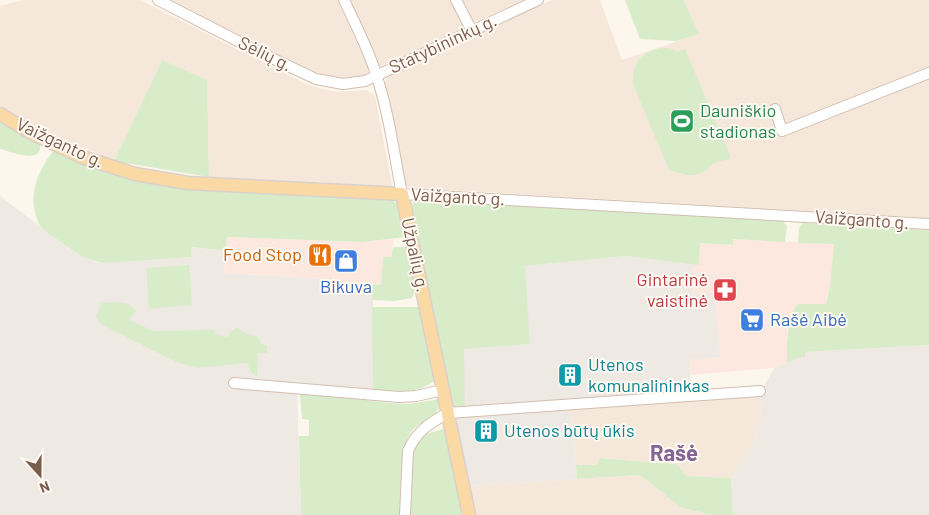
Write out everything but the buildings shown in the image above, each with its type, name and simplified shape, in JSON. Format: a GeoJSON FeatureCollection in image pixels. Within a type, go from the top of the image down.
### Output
{"type":"FeatureCollection","features":[{"type":"Feature","properties":{"kind":"main road","name":"Vaižganto g."},"geometry":{"type":"LineString","coordinates":[[0,114],[31,133],[74,153],[135,174],[188,182],[402,194]]}},
{"type":"Feature","properties":{"kind":"main road","name":"Užpalių g."},"geometry":{"type":"LineString","coordinates":[[402,194],[470,515]]}},
{"type":"Feature","properties":{"kind":"street","name":"Sėlių g."},"geometry":{"type":"LineString","coordinates":[[158,0],[316,79],[343,84],[365,81],[377,75]]}},
{"type":"Feature","properties":{"kind":"street","name":"Užpalių g."},"geometry":{"type":"LineString","coordinates":[[344,0],[377,75],[402,194]]}},
{"type":"Feature","properties":{"kind":"street"},"geometry":{"type":"LineString","coordinates":[[456,0],[472,30]]}},
{"type":"Feature","properties":{"kind":"street","name":"Statybininkų g."},"geometry":{"type":"LineString","coordinates":[[377,75],[538,0]]}},
{"type":"Feature","properties":{"kind":"street"},"geometry":{"type":"LineString","coordinates":[[775,109],[782,131],[929,73]]}},
{"type":"Feature","properties":{"kind":"street","name":"Vaižganto g."},"geometry":{"type":"LineString","coordinates":[[402,194],[929,224]]}},
{"type":"Feature","properties":{"kind":"street"},"geometry":{"type":"LineString","coordinates":[[234,383],[399,397],[416,396],[443,390]]}},
{"type":"Feature","properties":{"kind":"street"},"geometry":{"type":"LineString","coordinates":[[406,515],[408,451],[412,442],[424,428],[448,413],[760,391]]}},
{"type":"Feature","properties":{"kind":"shaded area"},"geometry":{"type":"Polygon","coordinates":[[[23,0],[140,0],[308,85],[336,92],[366,90],[375,96],[392,186],[209,177],[207,80],[162,60],[114,161],[36,128],[0,106],[0,6],[23,0]]]}},
{"type":"Feature","properties":{"kind":"shaded area"},"geometry":{"type":"Polygon","coordinates":[[[172,0],[337,0],[369,69],[366,75],[345,78],[321,74],[265,49],[172,0]]]}},
{"type":"Feature","properties":{"kind":"shaded area"},"geometry":{"type":"Polygon","coordinates":[[[348,0],[452,0],[465,28],[379,67],[348,0]]]}},
{"type":"Feature","properties":{"kind":"shaded area"},"geometry":{"type":"Polygon","coordinates":[[[460,0],[524,0],[471,24],[460,0]]]}},
{"type":"Feature","properties":{"kind":"shaded area"},"geometry":{"type":"Polygon","coordinates":[[[552,0],[600,0],[622,60],[699,34],[684,0],[929,0],[929,218],[411,188],[407,186],[384,83],[390,74],[552,0]]]}},
{"type":"Feature","properties":{"kind":"shaded area"},"geometry":{"type":"Polygon","coordinates":[[[0,196],[71,250],[94,262],[107,263],[191,257],[190,247],[225,251],[224,273],[325,279],[325,291],[373,293],[373,389],[297,383],[301,515],[0,515],[0,196]]]}},
{"type":"Feature","properties":{"kind":"shaded area"},"geometry":{"type":"Polygon","coordinates":[[[227,237],[363,242],[394,239],[391,257],[383,257],[381,285],[357,283],[357,292],[325,291],[325,279],[224,273],[227,237]]]}},
{"type":"Feature","properties":{"kind":"shaded area"},"geometry":{"type":"Polygon","coordinates":[[[733,239],[835,244],[826,304],[797,305],[787,331],[787,363],[774,368],[690,375],[689,360],[720,357],[715,292],[693,294],[693,263],[699,264],[700,243],[733,245],[733,239]]]}},
{"type":"Feature","properties":{"kind":"shaded area"},"geometry":{"type":"Polygon","coordinates":[[[626,256],[693,263],[693,293],[715,292],[720,357],[689,360],[691,387],[689,391],[682,393],[465,406],[463,348],[530,344],[524,266],[626,256]]]}},
{"type":"Feature","properties":{"kind":"shaded area"},"geometry":{"type":"Polygon","coordinates":[[[929,345],[929,515],[733,515],[731,478],[754,441],[761,415],[760,393],[774,368],[804,357],[805,352],[929,345]]]}},
{"type":"Feature","properties":{"kind":"shaded area"},"geometry":{"type":"Polygon","coordinates":[[[760,393],[761,415],[754,441],[731,478],[687,476],[676,464],[601,458],[597,465],[576,465],[571,407],[760,393]]]}},
{"type":"Feature","properties":{"kind":"shaded area"},"geometry":{"type":"Polygon","coordinates":[[[571,407],[577,479],[468,486],[455,414],[571,407]]]}},
{"type":"Feature","properties":{"kind":"shaded area"},"geometry":{"type":"Polygon","coordinates":[[[640,475],[680,507],[711,515],[475,515],[468,486],[640,475]]]}},
{"type":"Feature","properties":{"kind":"green space"},"geometry":{"type":"Polygon","coordinates":[[[625,0],[684,0],[699,34],[677,41],[640,39],[625,0]]]}},
{"type":"Feature","properties":{"kind":"green space","name":"Dauniškio stadionas"},"geometry":{"type":"Polygon","coordinates":[[[660,48],[669,48],[677,52],[685,49],[731,158],[713,164],[705,171],[696,175],[687,175],[669,170],[633,84],[634,70],[639,60],[647,53],[660,48]]]}},
{"type":"Feature","properties":{"kind":"green space"},"geometry":{"type":"Polygon","coordinates":[[[162,60],[207,80],[209,177],[114,161],[162,60]]]}},
{"type":"Feature","properties":{"kind":"green space"},"geometry":{"type":"Polygon","coordinates":[[[0,118],[40,143],[40,150],[37,154],[26,156],[0,149],[0,118]]]}},
{"type":"Feature","properties":{"kind":"green space"},"geometry":{"type":"Polygon","coordinates":[[[55,149],[177,185],[393,201],[398,205],[406,237],[363,242],[227,237],[226,251],[191,247],[191,257],[107,263],[94,261],[78,254],[46,231],[40,226],[36,216],[33,199],[36,181],[44,164],[55,149]]]}},
{"type":"Feature","properties":{"kind":"green space"},"geometry":{"type":"Polygon","coordinates":[[[417,200],[782,220],[787,226],[785,242],[733,239],[733,245],[700,243],[699,265],[626,256],[525,266],[530,344],[464,349],[465,406],[454,407],[409,208],[417,200]]]}},
{"type":"Feature","properties":{"kind":"green space"},"geometry":{"type":"Polygon","coordinates":[[[803,223],[929,230],[929,345],[805,352],[805,357],[787,363],[787,340],[793,311],[797,304],[826,304],[830,286],[834,244],[798,243],[799,228],[803,223]]]}},
{"type":"Feature","properties":{"kind":"green space"},"geometry":{"type":"Polygon","coordinates":[[[393,247],[409,247],[416,287],[412,298],[394,301],[372,300],[372,293],[357,292],[357,283],[381,285],[383,257],[391,257],[393,247]]]}},
{"type":"Feature","properties":{"kind":"green space"},"geometry":{"type":"Polygon","coordinates":[[[189,265],[192,305],[149,309],[146,268],[189,265]]]}},
{"type":"Feature","properties":{"kind":"green space"},"geometry":{"type":"Polygon","coordinates":[[[102,303],[128,304],[137,311],[128,319],[153,331],[214,330],[217,335],[228,337],[230,332],[237,327],[245,333],[258,337],[261,344],[267,346],[267,353],[258,353],[257,377],[251,372],[247,363],[198,368],[176,362],[101,324],[96,316],[102,303]]]}},
{"type":"Feature","properties":{"kind":"green space"},"geometry":{"type":"Polygon","coordinates":[[[372,307],[420,307],[435,380],[428,385],[413,390],[373,389],[372,307]]]}},
{"type":"Feature","properties":{"kind":"green space"},"geometry":{"type":"Polygon","coordinates":[[[300,394],[409,404],[440,399],[438,410],[415,428],[407,440],[401,472],[401,515],[301,515],[299,436],[309,436],[309,420],[302,419],[300,394]]]}},
{"type":"Feature","properties":{"kind":"green space"},"geometry":{"type":"Polygon","coordinates":[[[444,429],[464,515],[409,515],[412,451],[426,434],[444,429]]]}},
{"type":"Feature","properties":{"kind":"green space"},"geometry":{"type":"Polygon","coordinates":[[[600,458],[676,464],[687,476],[731,478],[733,515],[711,515],[680,507],[640,475],[577,479],[576,465],[597,465],[600,458]]]}},
{"type":"Feature","properties":{"kind":"place","name":"Dauniškio stadionas"},"geometry":{"type":"Point","coordinates":[682,121]}},
{"type":"Feature","properties":{"kind":"place","name":"Food Stop"},"geometry":{"type":"Point","coordinates":[320,255]}},
{"type":"Feature","properties":{"kind":"place","name":"Bikuva"},"geometry":{"type":"Point","coordinates":[346,261]}},
{"type":"Feature","properties":{"kind":"place","name":"Gintarinė vaistinė"},"geometry":{"type":"Point","coordinates":[725,290]}},
{"type":"Feature","properties":{"kind":"place","name":"Rašė Aibė"},"geometry":{"type":"Point","coordinates":[752,320]}},
{"type":"Feature","properties":{"kind":"place","name":"Utenos komunalininkas"},"geometry":{"type":"Point","coordinates":[570,375]}},
{"type":"Feature","properties":{"kind":"place","name":"Utenos būtų ūkis"},"geometry":{"type":"Point","coordinates":[486,431]}},
{"type":"Feature","properties":{"kind":"district","name":"Rašė"},"geometry":{"type":"Point","coordinates":[674,453]}}]}
